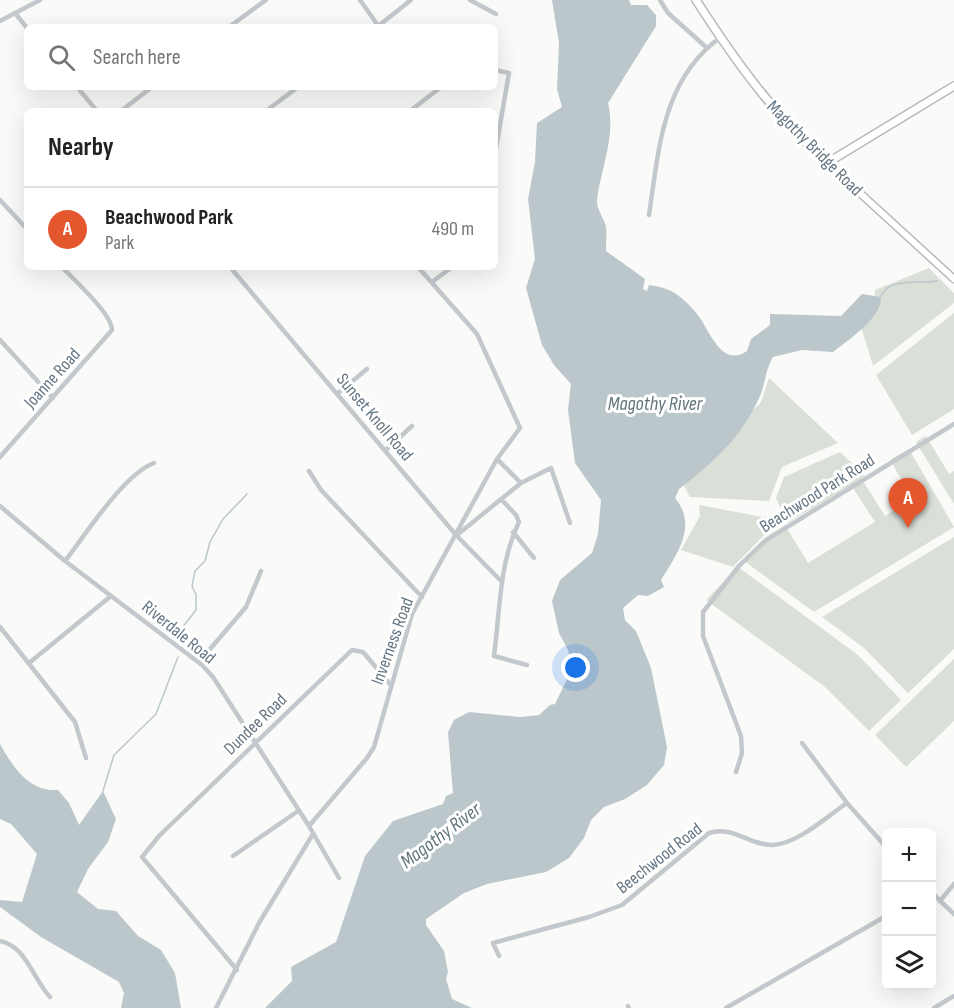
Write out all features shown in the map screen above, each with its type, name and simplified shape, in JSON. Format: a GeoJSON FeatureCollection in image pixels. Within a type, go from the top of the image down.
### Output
{"type":"FeatureCollection","features":[{"type":"Feature","properties":{"kind":"main road","name":"Magothy Bridge Road"},"geometry":{"type":"LineString","coordinates":[[696,0],[753,85],[792,130],[954,279]]}},
{"type":"Feature","properties":{"kind":"main road"},"geometry":{"type":"LineString","coordinates":[[827,163],[954,86]]}},
{"type":"Feature","properties":{"kind":"street"},"geometry":{"type":"LineString","coordinates":[[0,21],[40,0]]}},
{"type":"Feature","properties":{"kind":"street"},"geometry":{"type":"LineString","coordinates":[[233,24],[266,0]]}},
{"type":"Feature","properties":{"kind":"street"},"geometry":{"type":"LineString","coordinates":[[360,0],[376,24]]}},
{"type":"Feature","properties":{"kind":"street"},"geometry":{"type":"LineString","coordinates":[[382,24],[411,0]]}},
{"type":"Feature","properties":{"kind":"street"},"geometry":{"type":"LineString","coordinates":[[470,0],[496,14]]}},
{"type":"Feature","properties":{"kind":"street"},"geometry":{"type":"LineString","coordinates":[[660,0],[668,13],[706,47]]}},
{"type":"Feature","properties":{"kind":"street"},"geometry":{"type":"LineString","coordinates":[[15,13],[24,24]]}},
{"type":"Feature","properties":{"kind":"street"},"geometry":{"type":"LineString","coordinates":[[650,214],[665,115],[690,69],[706,47],[721,37]]}},
{"type":"Feature","properties":{"kind":"street"},"geometry":{"type":"LineString","coordinates":[[498,71],[508,73],[498,135]]}},
{"type":"Feature","properties":{"kind":"street"},"geometry":{"type":"LineString","coordinates":[[80,90],[95,108]]}},
{"type":"Feature","properties":{"kind":"street"},"geometry":{"type":"LineString","coordinates":[[125,108],[148,90]]}},
{"type":"Feature","properties":{"kind":"street"},"geometry":{"type":"LineString","coordinates":[[270,108],[294,90]]}},
{"type":"Feature","properties":{"kind":"street"},"geometry":{"type":"LineString","coordinates":[[429,90],[432,94]]}},
{"type":"Feature","properties":{"kind":"street"},"geometry":{"type":"LineString","coordinates":[[414,108],[437,90]]}},
{"type":"Feature","properties":{"kind":"street"},"geometry":{"type":"LineString","coordinates":[[0,200],[24,226]]}},
{"type":"Feature","properties":{"kind":"street","name":"Joanne Road"},"geometry":{"type":"LineString","coordinates":[[0,457],[109,336],[112,324],[65,270]]}},
{"type":"Feature","properties":{"kind":"street","name":"Sunset Knoll Road"},"geometry":{"type":"LineString","coordinates":[[233,270],[456,536],[502,582]]}},
{"type":"Feature","properties":{"kind":"street"},"geometry":{"type":"LineString","coordinates":[[421,270],[432,282],[448,270]]}},
{"type":"Feature","properties":{"kind":"street","name":"Inverness Road"},"geometry":{"type":"LineString","coordinates":[[309,826],[368,758],[377,736],[390,684],[412,614],[497,459],[520,428],[477,334],[432,282]]}},
{"type":"Feature","properties":{"kind":"street"},"geometry":{"type":"LineString","coordinates":[[0,340],[53,398]]}},
{"type":"Feature","properties":{"kind":"street"},"geometry":{"type":"LineString","coordinates":[[338,394],[367,369]]}},
{"type":"Feature","properties":{"kind":"street","name":"Beachwood Park Road"},"geometry":{"type":"LineString","coordinates":[[736,772],[742,753],[741,736],[703,636],[703,612],[739,566],[766,540],[954,424]]}},
{"type":"Feature","properties":{"kind":"street"},"geometry":{"type":"LineString","coordinates":[[386,450],[412,426]]}},
{"type":"Feature","properties":{"kind":"street"},"geometry":{"type":"LineString","coordinates":[[497,459],[521,483]]}},
{"type":"Feature","properties":{"kind":"street"},"geometry":{"type":"LineString","coordinates":[[66,561],[106,506],[142,467],[154,463]]}},
{"type":"Feature","properties":{"kind":"street"},"geometry":{"type":"LineString","coordinates":[[456,536],[521,483],[551,468],[570,523]]}},
{"type":"Feature","properties":{"kind":"street"},"geometry":{"type":"LineString","coordinates":[[309,471],[321,490],[422,597]]}},
{"type":"Feature","properties":{"kind":"street"},"geometry":{"type":"LineString","coordinates":[[502,500],[519,519],[513,532],[502,582],[494,656],[527,665]]}},
{"type":"Feature","properties":{"kind":"street","name":"Riverdale Road"},"geometry":{"type":"LineString","coordinates":[[0,506],[66,561],[199,662],[213,677],[254,745],[309,826],[339,878]]}},
{"type":"Feature","properties":{"kind":"street"},"geometry":{"type":"LineString","coordinates":[[513,532],[534,558]]}},
{"type":"Feature","properties":{"kind":"street"},"geometry":{"type":"LineString","coordinates":[[199,662],[246,607],[261,571]]}},
{"type":"Feature","properties":{"kind":"street"},"geometry":{"type":"LineString","coordinates":[[29,663],[111,596]]}},
{"type":"Feature","properties":{"kind":"street"},"geometry":{"type":"LineString","coordinates":[[0,627],[75,722],[86,758]]}},
{"type":"Feature","properties":{"kind":"street","name":"Dundee Road"},"geometry":{"type":"LineString","coordinates":[[237,970],[142,857],[160,835],[352,650],[363,652],[390,684]]}},
{"type":"Feature","properties":{"kind":"street"},"geometry":{"type":"LineString","coordinates":[[802,743],[847,803],[882,842]]}},
{"type":"Feature","properties":{"kind":"street","name":"Beechwood Road"},"geometry":{"type":"LineString","coordinates":[[499,956],[493,943],[589,917],[622,904],[709,833],[727,831],[772,845],[791,840],[847,803]]}},
{"type":"Feature","properties":{"kind":"street"},"geometry":{"type":"LineString","coordinates":[[234,856],[298,811]]}},
{"type":"Feature","properties":{"kind":"street"},"geometry":{"type":"LineString","coordinates":[[216,1008],[259,923],[313,834]]}},
{"type":"Feature","properties":{"kind":"street"},"geometry":{"type":"LineString","coordinates":[[940,901],[954,884]]}},
{"type":"Feature","properties":{"kind":"street"},"geometry":{"type":"LineString","coordinates":[[936,897],[954,914]]}},
{"type":"Feature","properties":{"kind":"street"},"geometry":{"type":"LineString","coordinates":[[726,1008],[882,918]]}},
{"type":"Feature","properties":{"kind":"street"},"geometry":{"type":"LineString","coordinates":[[0,941],[13,946],[22,955],[50,997]]}},
{"type":"Feature","properties":{"kind":"street"},"geometry":{"type":"LineString","coordinates":[[934,1008],[954,996]]}},
{"type":"Feature","properties":{"kind":"shaded area"},"geometry":{"type":"Polygon","coordinates":[[[929,268],[954,293],[954,303],[873,366],[859,320],[874,312],[875,290],[929,268]]]}},
{"type":"Feature","properties":{"kind":"shaded area"},"geometry":{"type":"Polygon","coordinates":[[[954,313],[954,409],[912,435],[876,375],[954,313]]]}},
{"type":"Feature","properties":{"kind":"shaded area"},"geometry":{"type":"Polygon","coordinates":[[[769,378],[838,443],[782,467],[769,501],[690,497],[683,484],[761,402],[769,378]]]}},
{"type":"Feature","properties":{"kind":"shaded area"},"geometry":{"type":"Polygon","coordinates":[[[926,436],[949,474],[954,471],[954,504],[916,442],[926,436]]]}},
{"type":"Feature","properties":{"kind":"shaded area"},"geometry":{"type":"Polygon","coordinates":[[[909,449],[954,527],[814,612],[744,561],[785,525],[808,563],[875,522],[851,485],[787,523],[776,498],[784,477],[840,452],[865,476],[861,478],[885,516],[913,499],[890,460],[909,449]]]}},
{"type":"Feature","properties":{"kind":"shaded area"},"geometry":{"type":"Polygon","coordinates":[[[699,505],[779,520],[733,567],[681,550],[700,516],[699,505]]]}},
{"type":"Feature","properties":{"kind":"shaded area"},"geometry":{"type":"Polygon","coordinates":[[[954,537],[954,649],[908,693],[864,648],[822,617],[954,537]]]}},
{"type":"Feature","properties":{"kind":"shaded area"},"geometry":{"type":"Polygon","coordinates":[[[738,567],[858,655],[901,700],[869,731],[825,687],[706,600],[738,567]]]}},
{"type":"Feature","properties":{"kind":"shaded area"},"geometry":{"type":"Polygon","coordinates":[[[954,659],[954,721],[906,767],[875,735],[954,659]]]}},
{"type":"Feature","properties":{"kind":"water","name":"Magothy River"},"geometry":{"type":"Polygon","coordinates":[[[552,0],[629,0],[631,5],[647,5],[656,15],[656,26],[608,103],[609,140],[597,200],[606,227],[606,251],[645,279],[643,289],[647,291],[649,285],[677,294],[696,312],[718,346],[731,355],[747,351],[751,339],[770,325],[770,314],[841,316],[862,294],[881,297],[880,305],[863,328],[833,352],[802,350],[773,357],[760,396],[745,424],[715,459],[679,489],[675,498],[682,508],[685,529],[679,550],[661,580],[664,587],[648,596],[638,595],[623,608],[625,620],[636,631],[651,668],[667,747],[664,765],[647,785],[625,799],[604,807],[591,820],[584,838],[569,858],[546,872],[487,884],[464,893],[426,919],[426,925],[444,951],[448,972],[446,979],[452,999],[472,1008],[265,1008],[292,981],[291,967],[336,942],[365,856],[393,821],[443,804],[446,796],[453,793],[448,732],[454,720],[469,712],[520,717],[539,715],[550,705],[555,704],[572,669],[568,650],[559,633],[552,601],[560,580],[592,553],[598,534],[601,500],[575,463],[568,410],[571,384],[554,365],[542,345],[526,288],[535,259],[528,199],[535,162],[537,123],[562,107],[557,89],[559,43],[552,0]]]}},
{"type":"Feature","properties":{"kind":"water"},"geometry":{"type":"Polygon","coordinates":[[[0,744],[16,769],[30,782],[48,790],[58,790],[69,803],[79,825],[103,791],[116,819],[108,842],[88,869],[77,892],[98,909],[116,911],[138,936],[161,950],[175,973],[181,1008],[121,1008],[124,993],[119,982],[41,937],[0,907],[0,900],[22,902],[37,854],[11,824],[0,819],[0,744]]]}},
{"type":"Feature","properties":{"kind":"waterway"},"geometry":{"type":"LineString","coordinates":[[881,296],[890,286],[906,282],[937,281]]}},
{"type":"Feature","properties":{"kind":"waterway"},"geometry":{"type":"LineString","coordinates":[[180,637],[182,628],[196,610],[196,595],[192,586],[195,571],[205,561],[210,542],[223,519],[247,494]]}},
{"type":"Feature","properties":{"kind":"waterway"},"geometry":{"type":"LineString","coordinates":[[103,791],[114,755],[156,714],[178,657]]}},
{"type":"Feature","properties":{"kind":"place","name":"Beachwood Park"},"geometry":{"type":"Point","coordinates":[908,528]}}]}
